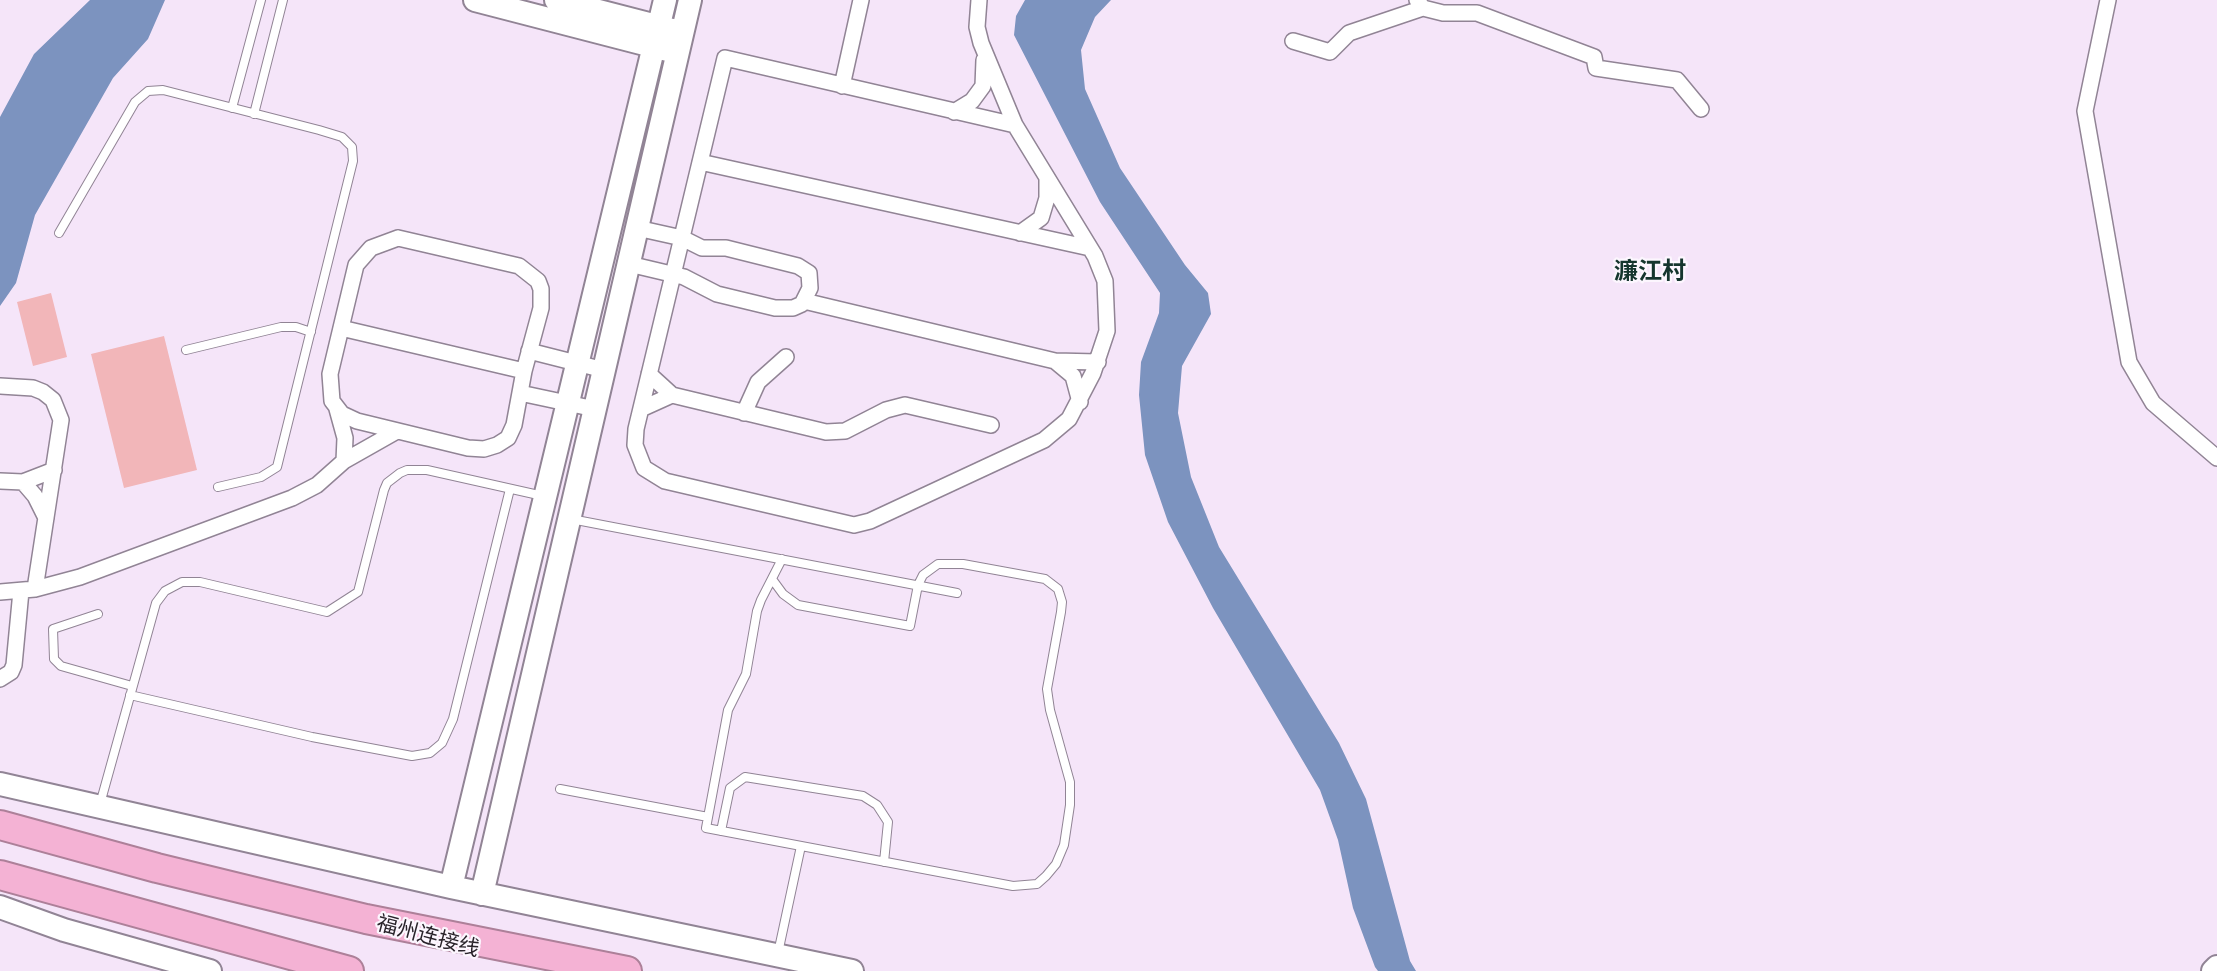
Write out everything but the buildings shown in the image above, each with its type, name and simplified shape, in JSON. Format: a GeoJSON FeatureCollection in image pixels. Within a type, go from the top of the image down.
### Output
{"type":"FeatureCollection","features":[{"type":"Feature","properties":{"kind":"highway"},"geometry":{"type":"LineString","coordinates":[[0,825],[157,868],[366,919],[627,971]]}},
{"type":"Feature","properties":{"kind":"highway"},"geometry":{"type":"LineString","coordinates":[[0,875],[349,971]]}},
{"type":"Feature","properties":{"kind":"highway","name":"福州连接线"},"geometry":{"type":"LineString","coordinates":[[366,919],[560,971]]}},
{"type":"Feature","properties":{"kind":"street"},"geometry":{"type":"LineString","coordinates":[[475,0],[680,42]]}},
{"type":"Feature","properties":{"kind":"street"},"geometry":{"type":"LineString","coordinates":[[556,0],[656,36]]}},
{"type":"Feature","properties":{"kind":"street"},"geometry":{"type":"LineString","coordinates":[[451,887],[665,0]]}},
{"type":"Feature","properties":{"kind":"street"},"geometry":{"type":"LineString","coordinates":[[482,894],[690,0]]}},
{"type":"Feature","properties":{"kind":"street"},"geometry":{"type":"LineString","coordinates":[[842,86],[861,0]]}},
{"type":"Feature","properties":{"kind":"street"},"geometry":{"type":"LineString","coordinates":[[954,112],[972,100],[983,86],[985,67],[977,27],[979,0]]}},
{"type":"Feature","properties":{"kind":"street"},"geometry":{"type":"LineString","coordinates":[[2108,0],[2085,111],[2129,362],[2153,403],[2217,459]]}},
{"type":"Feature","properties":{"kind":"street"},"geometry":{"type":"LineString","coordinates":[[1293,41],[1330,52],[1349,33],[1420,4],[1443,13],[1478,13],[1594,57],[1596,68],[1677,80],[1701,109]]}},
{"type":"Feature","properties":{"kind":"street"},"geometry":{"type":"LineString","coordinates":[[981,43],[1015,125],[1102,270],[1108,305],[1107,331],[1098,362],[1080,402],[1062,427],[1044,440],[870,521],[854,525],[656,478],[644,468],[637,453],[635,437],[725,58],[1015,125]]}},
{"type":"Feature","properties":{"kind":"street"},"geometry":{"type":"LineString","coordinates":[[700,162],[1090,248]]}},
{"type":"Feature","properties":{"kind":"street"},"geometry":{"type":"LineString","coordinates":[[1020,233],[1041,218],[1047,198],[1047,177]]}},
{"type":"Feature","properties":{"kind":"street"},"geometry":{"type":"LineString","coordinates":[[629,264],[693,281],[709,292],[775,308],[794,308],[804,301],[810,288],[809,273],[798,266],[726,248],[702,248],[682,238],[637,228]]}},
{"type":"Feature","properties":{"kind":"street"},"geometry":{"type":"LineString","coordinates":[[337,409],[357,421],[468,448],[491,447],[503,442],[511,432],[542,299],[541,289],[533,275],[511,264],[405,239],[391,239],[378,244],[360,257],[341,328],[330,385],[345,438],[344,461]]}},
{"type":"Feature","properties":{"kind":"street"},"geometry":{"type":"LineString","coordinates":[[804,301],[1055,360],[1098,362]]}},
{"type":"Feature","properties":{"kind":"street"},"geometry":{"type":"LineString","coordinates":[[341,328],[524,371]]}},
{"type":"Feature","properties":{"kind":"street"},"geometry":{"type":"LineString","coordinates":[[529,351],[604,370]]}},
{"type":"Feature","properties":{"kind":"street"},"geometry":{"type":"LineString","coordinates":[[744,413],[758,382],[786,357]]}},
{"type":"Feature","properties":{"kind":"street"},"geometry":{"type":"LineString","coordinates":[[1055,360],[1073,376],[1080,402]]}},
{"type":"Feature","properties":{"kind":"street"},"geometry":{"type":"LineString","coordinates":[[649,374],[672,395],[817,431],[836,432],[852,428],[895,406],[905,405],[991,425]]}},
{"type":"Feature","properties":{"kind":"street"},"geometry":{"type":"LineString","coordinates":[[0,386],[38,389],[53,400],[61,420],[46,518],[28,590],[14,665],[11,672],[0,679]]}},
{"type":"Feature","properties":{"kind":"street"},"geometry":{"type":"LineString","coordinates":[[520,393],[595,410]]}},
{"type":"Feature","properties":{"kind":"street"},"geometry":{"type":"LineString","coordinates":[[641,409],[672,395]]}},
{"type":"Feature","properties":{"kind":"street"},"geometry":{"type":"LineString","coordinates":[[0,592],[28,590],[80,577],[292,498],[317,485],[344,461],[397,431]]}},
{"type":"Feature","properties":{"kind":"street"},"geometry":{"type":"LineString","coordinates":[[0,481],[23,482],[54,470]]}},
{"type":"Feature","properties":{"kind":"street"},"geometry":{"type":"LineString","coordinates":[[23,482],[40,503],[46,518]]}},
{"type":"Feature","properties":{"kind":"street"},"geometry":{"type":"LineString","coordinates":[[0,784],[482,894],[852,971]]}},
{"type":"Feature","properties":{"kind":"street"},"geometry":{"type":"LineString","coordinates":[[0,907],[64,930],[210,971]]}},
{"type":"Feature","properties":{"kind":"street"},"geometry":{"type":"LineString","coordinates":[[2213,971],[2217,967]]}},
{"type":"Feature","properties":{"kind":"lane"},"geometry":{"type":"LineString","coordinates":[[231,108],[261,0]]}},
{"type":"Feature","properties":{"kind":"lane"},"geometry":{"type":"LineString","coordinates":[[254,114],[283,0]]}},
{"type":"Feature","properties":{"kind":"lane"},"geometry":{"type":"LineString","coordinates":[[59,233],[142,94],[155,89],[332,133],[342,137],[352,147],[353,161],[277,467],[261,477],[218,488]]}},
{"type":"Feature","properties":{"kind":"lane"},"geometry":{"type":"LineString","coordinates":[[186,350],[281,327],[296,327],[311,332]]}},
{"type":"Feature","properties":{"kind":"lane"},"geometry":{"type":"LineString","coordinates":[[99,808],[156,603],[173,585],[190,581],[200,582],[327,612],[358,592],[384,490],[393,478],[407,470],[427,470],[545,497]]}},
{"type":"Feature","properties":{"kind":"lane"},"geometry":{"type":"LineString","coordinates":[[98,614],[53,629],[54,659],[61,666],[131,691],[312,737],[412,756],[430,753],[442,743],[453,719],[510,489]]}},
{"type":"Feature","properties":{"kind":"lane"},"geometry":{"type":"LineString","coordinates":[[570,519],[957,592]]}},
{"type":"Feature","properties":{"kind":"lane"},"geometry":{"type":"LineString","coordinates":[[772,579],[783,594],[798,605],[910,626],[918,585],[923,575],[930,569],[948,562],[1045,579],[1058,589],[1062,602],[1047,689],[1050,710],[1070,782],[1068,825],[1064,845],[1056,864],[1037,884],[1025,887],[706,828],[728,710],[743,684],[757,611],[772,579],[782,559]]}},
{"type":"Feature","properties":{"kind":"lane"},"geometry":{"type":"LineString","coordinates":[[721,831],[730,788],[736,781],[746,777],[863,796],[877,805],[888,822],[884,862]]}},
{"type":"Feature","properties":{"kind":"lane"},"geometry":{"type":"LineString","coordinates":[[560,789],[708,817]]}},
{"type":"Feature","properties":{"kind":"lane"},"geometry":{"type":"LineString","coordinates":[[778,957],[801,846]]}},
{"type":"Feature","properties":{"kind":"shaded area"},"geometry":{"type":"Polygon","coordinates":[[[51,293],[67,357],[33,366],[17,302],[51,293]]]}},
{"type":"Feature","properties":{"kind":"shaded area"},"geometry":{"type":"Polygon","coordinates":[[[164,336],[197,470],[124,488],[91,354],[164,336]]]}},
{"type":"Feature","properties":{"kind":"water"},"geometry":{"type":"Polygon","coordinates":[[[90,0],[165,0],[148,39],[113,78],[35,215],[16,283],[0,306],[0,117],[34,54],[90,0]]]}},
{"type":"Feature","properties":{"kind":"water"},"geometry":{"type":"Polygon","coordinates":[[[1025,0],[1111,0],[1095,17],[1081,50],[1085,89],[1120,168],[1185,265],[1208,293],[1211,314],[1182,366],[1178,413],[1191,477],[1219,547],[1339,743],[1366,799],[1410,961],[1416,971],[1378,971],[1375,967],[1353,908],[1338,840],[1320,790],[1213,608],[1168,522],[1145,455],[1139,395],[1141,362],[1159,313],[1160,293],[1100,202],[1014,35],[1016,16],[1025,0]]]}},
{"type":"Feature","properties":{"kind":"district","name":"濂江村"},"geometry":{"type":"Point","coordinates":[1650,271]}}]}
